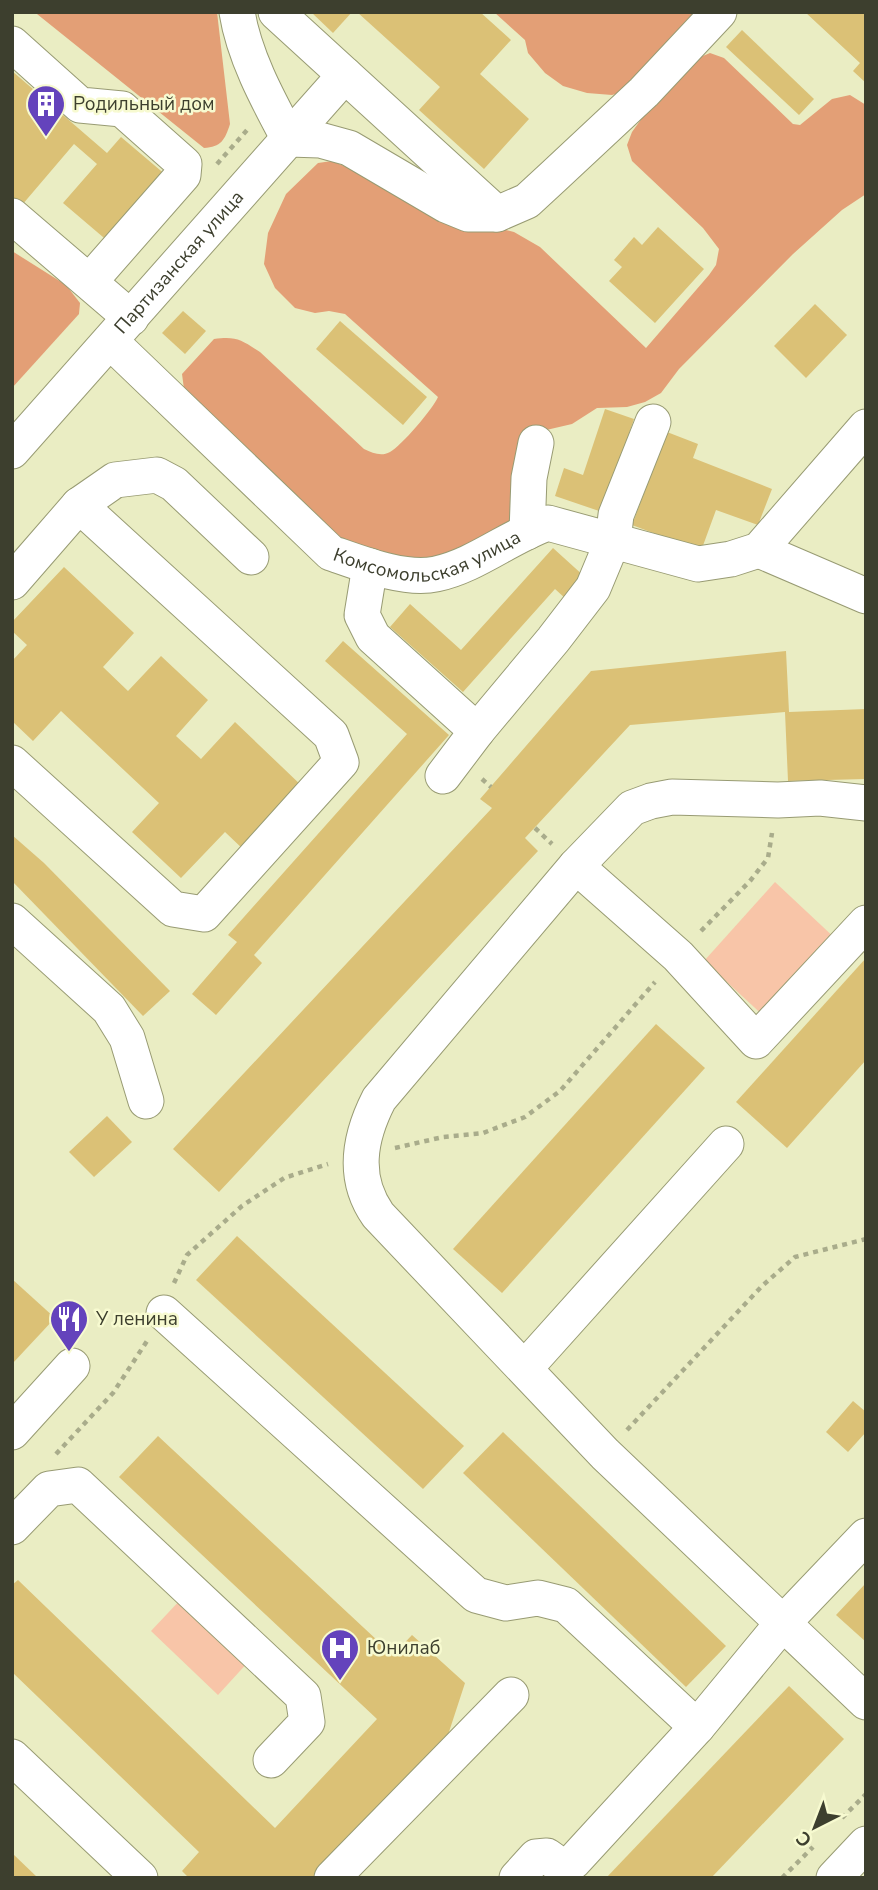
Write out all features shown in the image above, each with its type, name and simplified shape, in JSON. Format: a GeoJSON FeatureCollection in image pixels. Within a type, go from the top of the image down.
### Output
{"type":"FeatureCollection","features":[{"type":"Feature","properties":{"kind":"street"},"geometry":{"type":"LineString","coordinates":[[237,12],[240,30],[270,104],[289,139],[320,140],[349,148],[446,205],[468,214],[497,214],[527,201],[644,92],[719,12]]}},
{"type":"Feature","properties":{"kind":"street"},"geometry":{"type":"LineString","coordinates":[[276,12],[497,214]]}},
{"type":"Feature","properties":{"kind":"street"},"geometry":{"type":"LineString","coordinates":[[12,44],[80,105],[122,109],[184,164],[183,175],[90,281]]}},
{"type":"Feature","properties":{"kind":"street","name":"Партизанская улица"},"geometry":{"type":"LineString","coordinates":[[12,451],[345,75]]}},
{"type":"Feature","properties":{"kind":"street","name":"Комсомольская улица"},"geometry":{"type":"LineString","coordinates":[[12,216],[90,281],[121,330],[331,553],[370,566],[413,575],[435,575],[548,523],[698,564],[731,559],[758,550]]}},
{"type":"Feature","properties":{"kind":"street"},"geometry":{"type":"LineString","coordinates":[[443,776],[593,588],[613,540],[616,515],[653,422]]}},
{"type":"Feature","properties":{"kind":"street"},"geometry":{"type":"LineString","coordinates":[[866,427],[758,550],[866,596]]}},
{"type":"Feature","properties":{"kind":"street"},"geometry":{"type":"LineString","coordinates":[[527,532],[529,478],[536,443]]}},
{"type":"Feature","properties":{"kind":"street"},"geometry":{"type":"LineString","coordinates":[[17,568],[79,505],[115,480],[156,475],[174,484],[251,557]]}},
{"type":"Feature","properties":{"kind":"street"},"geometry":{"type":"LineString","coordinates":[[12,763],[173,909],[204,914],[341,762],[331,735],[79,505]]}},
{"type":"Feature","properties":{"kind":"street"},"geometry":{"type":"LineString","coordinates":[[370,566],[362,615],[373,637],[477,731]]}},
{"type":"Feature","properties":{"kind":"street"},"geometry":{"type":"LineString","coordinates":[[866,803],[820,798],[778,800],[672,797],[632,808],[576,866],[379,1099],[367,1122],[361,1157],[362,1183],[367,1199],[378,1215],[605,1454],[866,1702]]}},
{"type":"Feature","properties":{"kind":"street"},"geometry":{"type":"LineString","coordinates":[[576,866],[678,956],[756,1041],[866,923]]}},
{"type":"Feature","properties":{"kind":"street"},"geometry":{"type":"LineString","coordinates":[[12,921],[109,1009],[127,1038],[146,1101]]}},
{"type":"Feature","properties":{"kind":"street"},"geometry":{"type":"LineString","coordinates":[[525,1367],[726,1144]]}},
{"type":"Feature","properties":{"kind":"street"},"geometry":{"type":"LineString","coordinates":[[164,1314],[476,1595],[506,1603],[538,1598],[566,1605],[696,1727]]}},
{"type":"Feature","properties":{"kind":"street"},"geometry":{"type":"LineString","coordinates":[[12,1432],[72,1366]]}},
{"type":"Feature","properties":{"kind":"street"},"geometry":{"type":"LineString","coordinates":[[12,1527],[49,1489],[78,1485],[303,1696],[307,1723],[271,1760]]}},
{"type":"Feature","properties":{"kind":"street"},"geometry":{"type":"LineString","coordinates":[[517,1878],[536,1857],[547,1856],[561,1866],[573,1862],[696,1727],[782,1624],[866,1536]]}},
{"type":"Feature","properties":{"kind":"street"},"geometry":{"type":"LineString","coordinates":[[331,1878],[511,1695]]}},
{"type":"Feature","properties":{"kind":"street"},"geometry":{"type":"LineString","coordinates":[[12,1757],[140,1878]]}},
{"type":"Feature","properties":{"kind":"street"},"geometry":{"type":"LineString","coordinates":[[834,1878],[866,1844]]}},
{"type":"Feature","properties":{"kind":"path"},"geometry":{"type":"LineString","coordinates":[[361,1157],[443,1137],[483,1133],[525,1118],[560,1091],[768,858],[778,800]]}},
{"type":"Feature","properties":{"kind":"path"},"geometry":{"type":"LineString","coordinates":[[605,1454],[762,1286],[795,1257],[866,1239]]}},
{"type":"Feature","properties":{"kind":"shaded area"},"geometry":{"type":"Polygon","coordinates":[[[26,12],[217,12],[230,124],[224,138],[215,146],[204,148],[37,14],[26,12]]]}},
{"type":"Feature","properties":{"kind":"shaded area"},"geometry":{"type":"Polygon","coordinates":[[[494,12],[699,12],[635,88],[612,95],[587,93],[563,86],[545,73],[528,53],[525,40],[494,12]]]}},
{"type":"Feature","properties":{"kind":"shaded area"},"geometry":{"type":"Polygon","coordinates":[[[710,53],[724,58],[793,124],[800,125],[832,99],[850,95],[866,105],[866,194],[842,210],[793,254],[679,369],[661,393],[645,402],[627,407],[597,408],[572,424],[542,431],[510,525],[439,562],[395,561],[327,533],[184,389],[182,374],[214,339],[239,340],[260,352],[364,449],[380,454],[390,452],[401,443],[435,403],[438,397],[345,314],[329,311],[315,313],[295,308],[275,288],[264,264],[268,233],[286,194],[318,163],[332,161],[485,225],[514,232],[540,247],[646,348],[709,275],[716,265],[719,249],[703,228],[632,161],[627,145],[642,118],[698,58],[710,53]]]}},
{"type":"Feature","properties":{"kind":"shaded area"},"geometry":{"type":"Polygon","coordinates":[[[12,251],[66,285],[80,303],[79,314],[12,388],[12,251]]]}},
{"type":"Feature","properties":{"kind":"shaded area"},"geometry":{"type":"Polygon","coordinates":[[[775,882],[838,941],[767,1019],[704,961],[775,882]]]}},
{"type":"Feature","properties":{"kind":"shaded area"},"geometry":{"type":"Polygon","coordinates":[[[183,1597],[250,1660],[218,1695],[151,1631],[183,1597]]]}},
{"type":"Feature","properties":{"kind":"building"},"geometry":{"type":"Polygon","coordinates":[[[311,12],[352,12],[333,33],[311,12]]]}},
{"type":"Feature","properties":{"kind":"building"},"geometry":{"type":"Polygon","coordinates":[[[357,12],[480,12],[511,40],[480,74],[529,119],[484,169],[419,110],[440,87],[357,12]]]}},
{"type":"Feature","properties":{"kind":"building"},"geometry":{"type":"Polygon","coordinates":[[[805,12],[866,12],[866,83],[853,71],[860,63],[805,12]]]}},
{"type":"Feature","properties":{"kind":"building"},"geometry":{"type":"Polygon","coordinates":[[[742,30],[814,99],[799,115],[726,47],[742,30]]]}},
{"type":"Feature","properties":{"kind":"building"},"geometry":{"type":"Polygon","coordinates":[[[12,71],[107,153],[121,137],[167,176],[110,243],[63,203],[97,164],[74,144],[22,205],[12,197],[12,71]]]}},
{"type":"Feature","properties":{"kind":"building"},"geometry":{"type":"Polygon","coordinates":[[[658,227],[704,269],[655,323],[609,281],[622,267],[614,260],[634,237],[642,245],[658,227]]]}},
{"type":"Feature","properties":{"kind":"building"},"geometry":{"type":"Polygon","coordinates":[[[815,304],[847,335],[806,378],[774,346],[815,304]]]}},
{"type":"Feature","properties":{"kind":"building"},"geometry":{"type":"Polygon","coordinates":[[[183,311],[206,331],[185,354],[162,333],[183,311]]]}},
{"type":"Feature","properties":{"kind":"building"},"geometry":{"type":"Polygon","coordinates":[[[340,321],[427,397],[403,425],[316,349],[340,321]]]}},
{"type":"Feature","properties":{"kind":"building"},"geometry":{"type":"Polygon","coordinates":[[[605,409],[634,419],[602,512],[555,496],[564,468],[583,475],[605,409]]]}},
{"type":"Feature","properties":{"kind":"building"},"geometry":{"type":"Polygon","coordinates":[[[667,432],[698,444],[693,458],[772,489],[758,525],[716,510],[701,551],[632,525],[667,432]]]}},
{"type":"Feature","properties":{"kind":"building"},"geometry":{"type":"Polygon","coordinates":[[[553,548],[585,577],[566,599],[555,589],[463,692],[390,627],[410,604],[461,650],[553,548]]]}},
{"type":"Feature","properties":{"kind":"building"},"geometry":{"type":"Polygon","coordinates":[[[64,567],[134,633],[103,667],[128,691],[161,656],[208,700],[176,736],[201,759],[235,722],[304,788],[245,851],[225,832],[181,878],[132,832],[159,803],[61,711],[33,741],[12,721],[12,661],[27,645],[12,631],[12,622],[64,567]]]}},
{"type":"Feature","properties":{"kind":"building"},"geometry":{"type":"Polygon","coordinates":[[[343,641],[449,735],[254,955],[262,963],[216,1015],[192,994],[237,942],[228,935],[407,734],[325,661],[343,641]]]}},
{"type":"Feature","properties":{"kind":"building"},"geometry":{"type":"Polygon","coordinates":[[[786,651],[789,712],[866,709],[866,779],[788,781],[785,712],[630,725],[525,838],[538,851],[219,1192],[173,1149],[492,808],[480,799],[591,671],[786,651]]]}},
{"type":"Feature","properties":{"kind":"building"},"geometry":{"type":"Polygon","coordinates":[[[12,835],[44,863],[170,991],[143,1016],[12,881],[12,835]]]}},
{"type":"Feature","properties":{"kind":"building"},"geometry":{"type":"Polygon","coordinates":[[[866,958],[866,1060],[787,1148],[736,1102],[866,958]]]}},
{"type":"Feature","properties":{"kind":"building"},"geometry":{"type":"Polygon","coordinates":[[[656,1024],[705,1068],[502,1293],[453,1249],[656,1024]]]}},
{"type":"Feature","properties":{"kind":"building"},"geometry":{"type":"Polygon","coordinates":[[[107,1116],[132,1142],[94,1177],[69,1152],[107,1116]]]}},
{"type":"Feature","properties":{"kind":"building"},"geometry":{"type":"Polygon","coordinates":[[[237,1236],[464,1446],[423,1489],[196,1280],[237,1236]]]}},
{"type":"Feature","properties":{"kind":"building"},"geometry":{"type":"Polygon","coordinates":[[[12,1279],[55,1318],[12,1364],[12,1279]]]}},
{"type":"Feature","properties":{"kind":"building"},"geometry":{"type":"Polygon","coordinates":[[[853,1401],[866,1412],[866,1432],[848,1452],[826,1432],[853,1401]]]}},
{"type":"Feature","properties":{"kind":"building"},"geometry":{"type":"Polygon","coordinates":[[[503,1432],[726,1646],[686,1687],[463,1473],[503,1432]]]}},
{"type":"Feature","properties":{"kind":"building"},"geometry":{"type":"Polygon","coordinates":[[[158,1436],[393,1655],[412,1635],[465,1683],[447,1738],[320,1878],[189,1878],[182,1871],[199,1852],[12,1672],[12,1585],[18,1580],[275,1828],[377,1719],[119,1477],[158,1436]]]}},
{"type":"Feature","properties":{"kind":"building"},"geometry":{"type":"Polygon","coordinates":[[[866,1583],[866,1642],[836,1615],[866,1583]]]}},
{"type":"Feature","properties":{"kind":"building"},"geometry":{"type":"Polygon","coordinates":[[[789,1686],[844,1739],[711,1878],[606,1878],[789,1686]]]}},
{"type":"Feature","properties":{"kind":"building"},"geometry":{"type":"Polygon","coordinates":[[[12,1853],[38,1878],[12,1878],[12,1853]]]}},
{"type":"Feature","properties":{"kind":"place","name":"Родильный дом"},"geometry":{"type":"Point","coordinates":[46,138]}},
{"type":"Feature","properties":{"kind":"place","name":"У ленина"},"geometry":{"type":"Point","coordinates":[69,1353]}},
{"type":"Feature","properties":{"kind":"place","name":"Юнилаб"},"geometry":{"type":"Point","coordinates":[340,1682]}}]}
